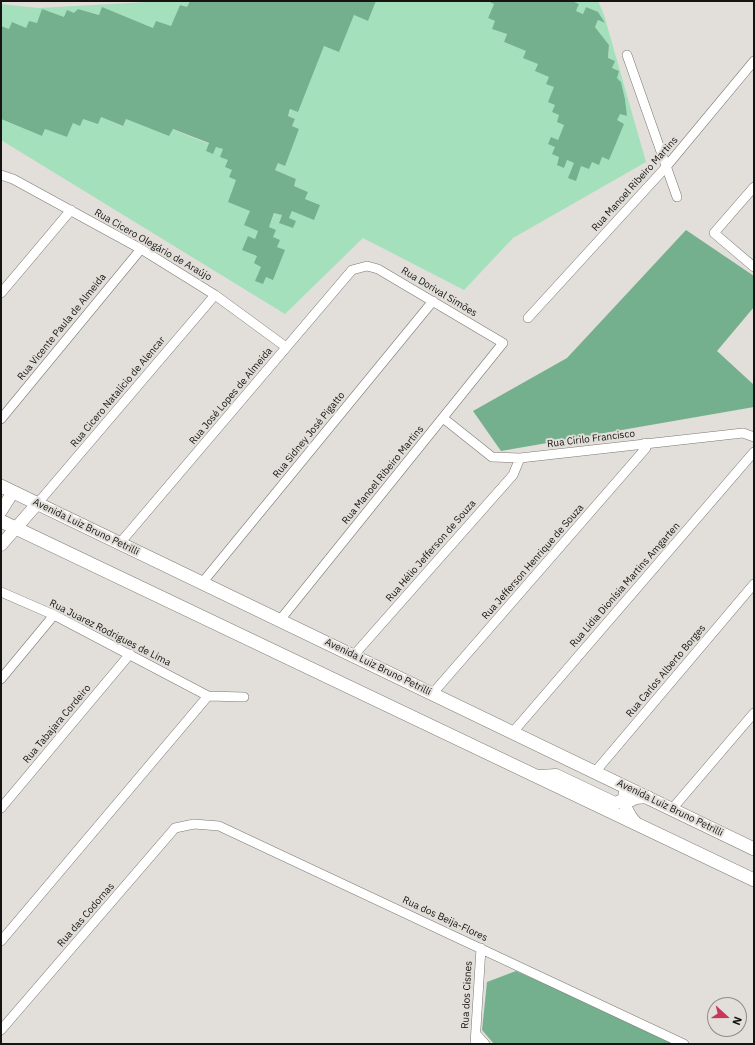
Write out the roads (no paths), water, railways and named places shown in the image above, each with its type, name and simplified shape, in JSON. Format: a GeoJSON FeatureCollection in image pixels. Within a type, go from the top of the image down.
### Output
{"type":"FeatureCollection","features":[{"type":"Feature","properties":{"kind":"main road","name":"Avenida Luiz Bruno Petrilli"},"geometry":{"type":"LineString","coordinates":[[7,489],[754,849]]}},
{"type":"Feature","properties":{"kind":"main road"},"geometry":{"type":"LineString","coordinates":[[1,521],[540,776],[754,880]]}},
{"type":"Feature","properties":{"kind":"street"},"geometry":{"type":"LineString","coordinates":[[627,55],[678,197]]}},
{"type":"Feature","properties":{"kind":"street","name":"Rua Manoel Ribeiro Martins"},"geometry":{"type":"LineString","coordinates":[[528,318],[666,167],[754,61]]}},
{"type":"Feature","properties":{"kind":"street","name":"Rua Cicero Olegário de Araújo"},"geometry":{"type":"LineString","coordinates":[[1,176],[13,179],[141,249],[215,295],[286,347]]}},
{"type":"Feature","properties":{"kind":"street"},"geometry":{"type":"LineString","coordinates":[[754,187],[714,233],[754,267]]}},
{"type":"Feature","properties":{"kind":"street"},"geometry":{"type":"LineString","coordinates":[[1,292],[71,210]]}},
{"type":"Feature","properties":{"kind":"street","name":"Rua Vicente Paula de Almeida"},"geometry":{"type":"LineString","coordinates":[[1,419],[141,249]]}},
{"type":"Feature","properties":{"kind":"street","name":"Rua Dorival Simões"},"geometry":{"type":"LineString","coordinates":[[362,267],[378,269],[503,343]]}},
{"type":"Feature","properties":{"kind":"street","name":"Rua José Lopes de Almeida"},"geometry":{"type":"LineString","coordinates":[[120,543],[352,270],[362,267]]}},
{"type":"Feature","properties":{"kind":"street","name":"Rua Cicero Natalício de Alencar"},"geometry":{"type":"LineString","coordinates":[[37,504],[215,295]]}},
{"type":"Feature","properties":{"kind":"street","name":"Rua Sidney José Pigatto"},"geometry":{"type":"LineString","coordinates":[[202,583],[433,301]]}},
{"type":"Feature","properties":{"kind":"street","name":"Rua Manoel Ribeiro Martins"},"geometry":{"type":"LineString","coordinates":[[280,620],[503,343]]}},
{"type":"Feature","properties":{"kind":"street","name":"Rua Cirilo Francisco"},"geometry":{"type":"LineString","coordinates":[[443,418],[492,457],[520,458],[743,433],[754,437]]}},
{"type":"Feature","properties":{"kind":"street","name":"Rua Jefferson Henrique de Souza"},"geometry":{"type":"LineString","coordinates":[[433,693],[646,448],[645,443]]}},
{"type":"Feature","properties":{"kind":"street","name":"Rua Lídia Dionísia Martins Amgarten"},"geometry":{"type":"LineString","coordinates":[[512,732],[754,452]]}},
{"type":"Feature","properties":{"kind":"street","name":"Rua Hélio Jefferson de Souza"},"geometry":{"type":"LineString","coordinates":[[354,655],[513,474],[520,458]]}},
{"type":"Feature","properties":{"kind":"street"},"geometry":{"type":"LineString","coordinates":[[1,511],[7,489]]}},
{"type":"Feature","properties":{"kind":"street"},"geometry":{"type":"LineString","coordinates":[[1,545],[15,527],[37,504]]}},
{"type":"Feature","properties":{"kind":"street","name":"Rua Carlos Alberto Borges"},"geometry":{"type":"LineString","coordinates":[[595,772],[754,584]]}},
{"type":"Feature","properties":{"kind":"street","name":"Rua Juarez Rodrigues de Lima"},"geometry":{"type":"LineString","coordinates":[[1,592],[54,615],[208,696]]}},
{"type":"Feature","properties":{"kind":"street"},"geometry":{"type":"LineString","coordinates":[[1,679],[54,615]]}},
{"type":"Feature","properties":{"kind":"street","name":"Rua Tabajara Cordeiro"},"geometry":{"type":"LineString","coordinates":[[1,808],[130,654]]}},
{"type":"Feature","properties":{"kind":"street"},"geometry":{"type":"LineString","coordinates":[[1,941],[208,696],[244,696]]}},
{"type":"Feature","properties":{"kind":"street"},"geometry":{"type":"LineString","coordinates":[[672,809],[754,713]]}},
{"type":"Feature","properties":{"kind":"street"},"geometry":{"type":"LineString","coordinates":[[540,776],[556,775],[615,803],[621,801],[625,796],[626,787]]}},
{"type":"Feature","properties":{"kind":"street"},"geometry":{"type":"LineString","coordinates":[[636,823],[631,818],[625,806],[628,802],[636,798],[648,797]]}},
{"type":"Feature","properties":{"kind":"street","name":"Rua dos Beija-Flores"},"geometry":{"type":"LineString","coordinates":[[194,824],[219,826],[684,1044]]}},
{"type":"Feature","properties":{"kind":"street","name":"Rua das Codornas"},"geometry":{"type":"LineString","coordinates":[[1,1030],[175,828],[194,824]]}},
{"type":"Feature","properties":{"kind":"street","name":"Rua dos Cisnes"},"geometry":{"type":"LineString","coordinates":[[476,1044],[481,948]]}},
{"type":"Feature","properties":{"kind":"street"},"geometry":{"type":"LineString","coordinates":[[476,1034],[485,1044]]}}]}
